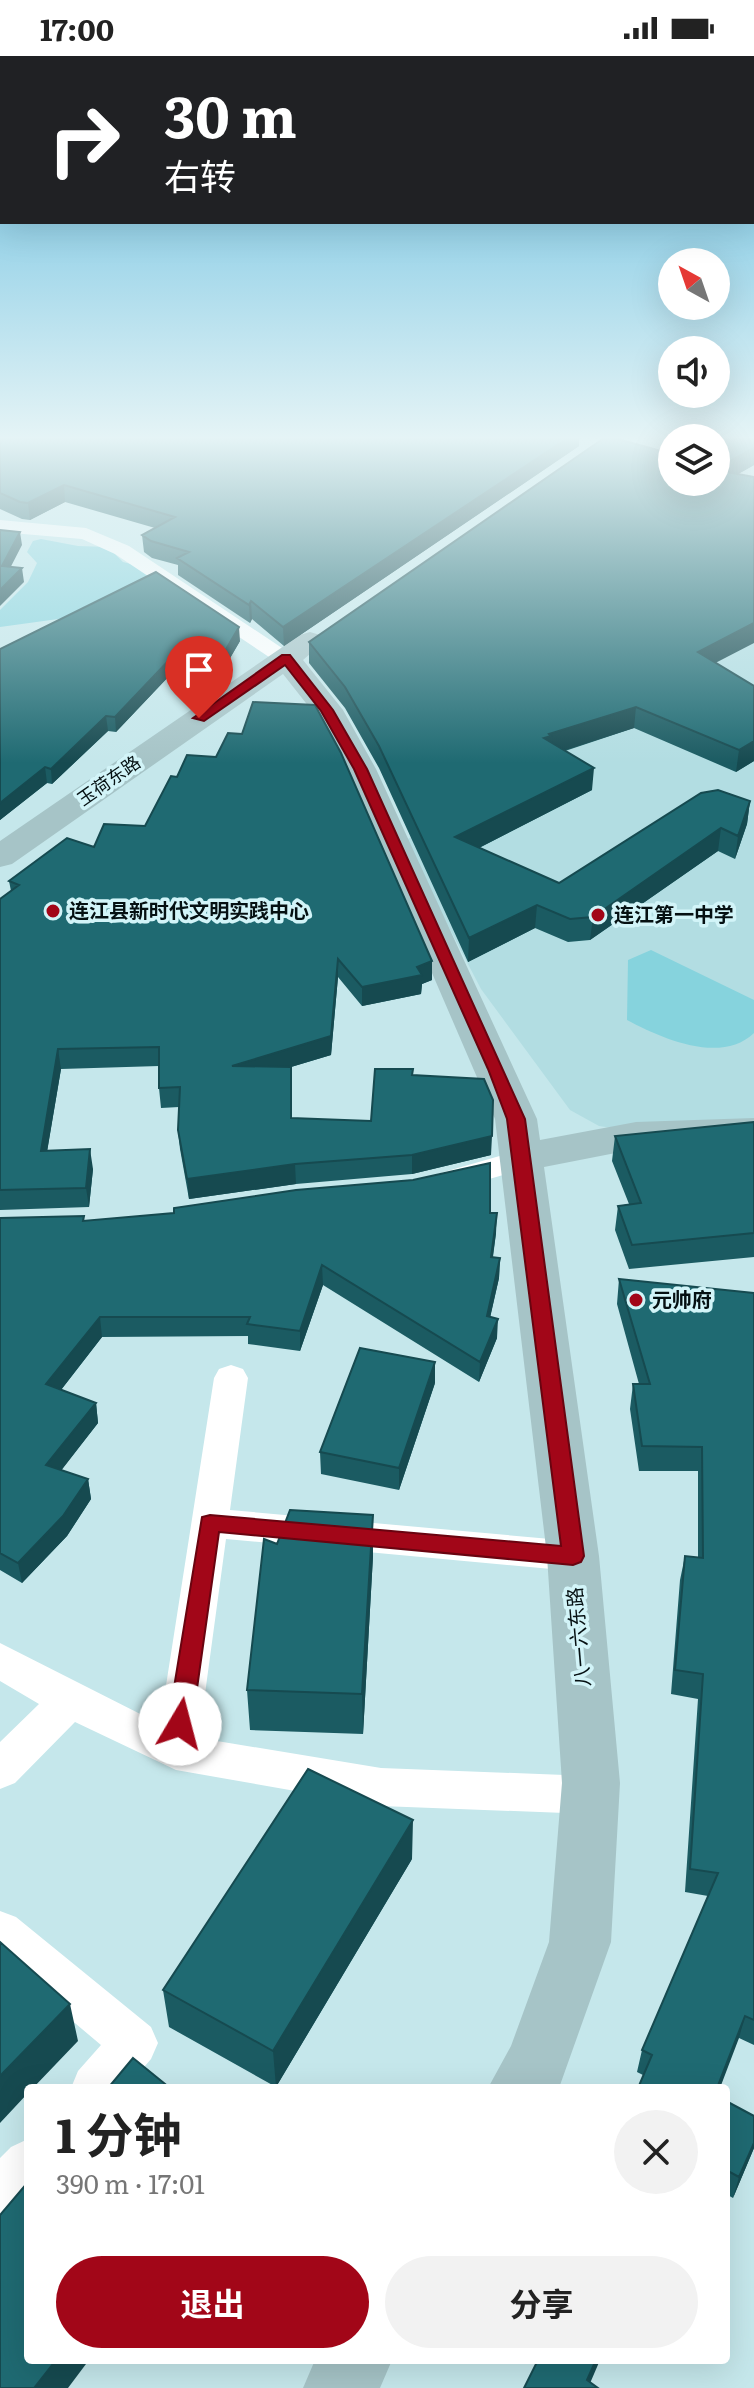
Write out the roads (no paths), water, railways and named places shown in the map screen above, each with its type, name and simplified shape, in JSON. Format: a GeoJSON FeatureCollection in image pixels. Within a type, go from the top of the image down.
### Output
{"type":"FeatureCollection","features":[{"type":"Feature","properties":{"kind":"street"},"geometry":{"type":"LineString","coordinates":[[110,545],[286,658]]}},
{"type":"Feature","properties":{"kind":"street","name":"玉荷东路"},"geometry":{"type":"LineString","coordinates":[[0,857],[332,626]]}},
{"type":"Feature","properties":{"kind":"street","name":"八一六东路"},"geometry":{"type":"LineString","coordinates":[[286,658],[327,710],[360,769],[518,1140],[573,1556],[590,1795],[580,1942],[536,2065],[524,2084]]}},
{"type":"Feature","properties":{"kind":"street"},"geometry":{"type":"LineString","coordinates":[[425,1185],[518,1140],[590,1141],[661,1133],[754,1131]]}},
{"type":"Feature","properties":{"kind":"street"},"geometry":{"type":"LineString","coordinates":[[176,1752],[231,1378]]}},
{"type":"Feature","properties":{"kind":"street"},"geometry":{"type":"LineString","coordinates":[[210,1523],[573,1556]]}},
{"type":"Feature","properties":{"kind":"street"},"geometry":{"type":"LineString","coordinates":[[0,1660],[70,1700],[176,1752],[381,1787],[590,1795]]}},
{"type":"Feature","properties":{"kind":"street"},"geometry":{"type":"LineString","coordinates":[[0,1770],[70,1700]]}},
{"type":"Feature","properties":{"kind":"street"},"geometry":{"type":"LineString","coordinates":[[0,1932],[134,2043],[98,2084]]}},
{"type":"Feature","properties":{"kind":"street"},"geometry":{"type":"LineString","coordinates":[[0,2196],[24,2169]]}},
{"type":"Feature","properties":{"kind":"street"},"geometry":{"type":"LineString","coordinates":[[340,2388],[354,2364]]}},
{"type":"Feature","properties":{"kind":"place","name":"连江县新时代文明实践中心"},"geometry":{"type":"Point","coordinates":[53,911]}},
{"type":"Feature","properties":{"kind":"place","name":"连江第一中学"},"geometry":{"type":"Point","coordinates":[598,915]}},
{"type":"Feature","properties":{"kind":"place","name":"元帅府"},"geometry":{"type":"Point","coordinates":[636,1300]}}]}
